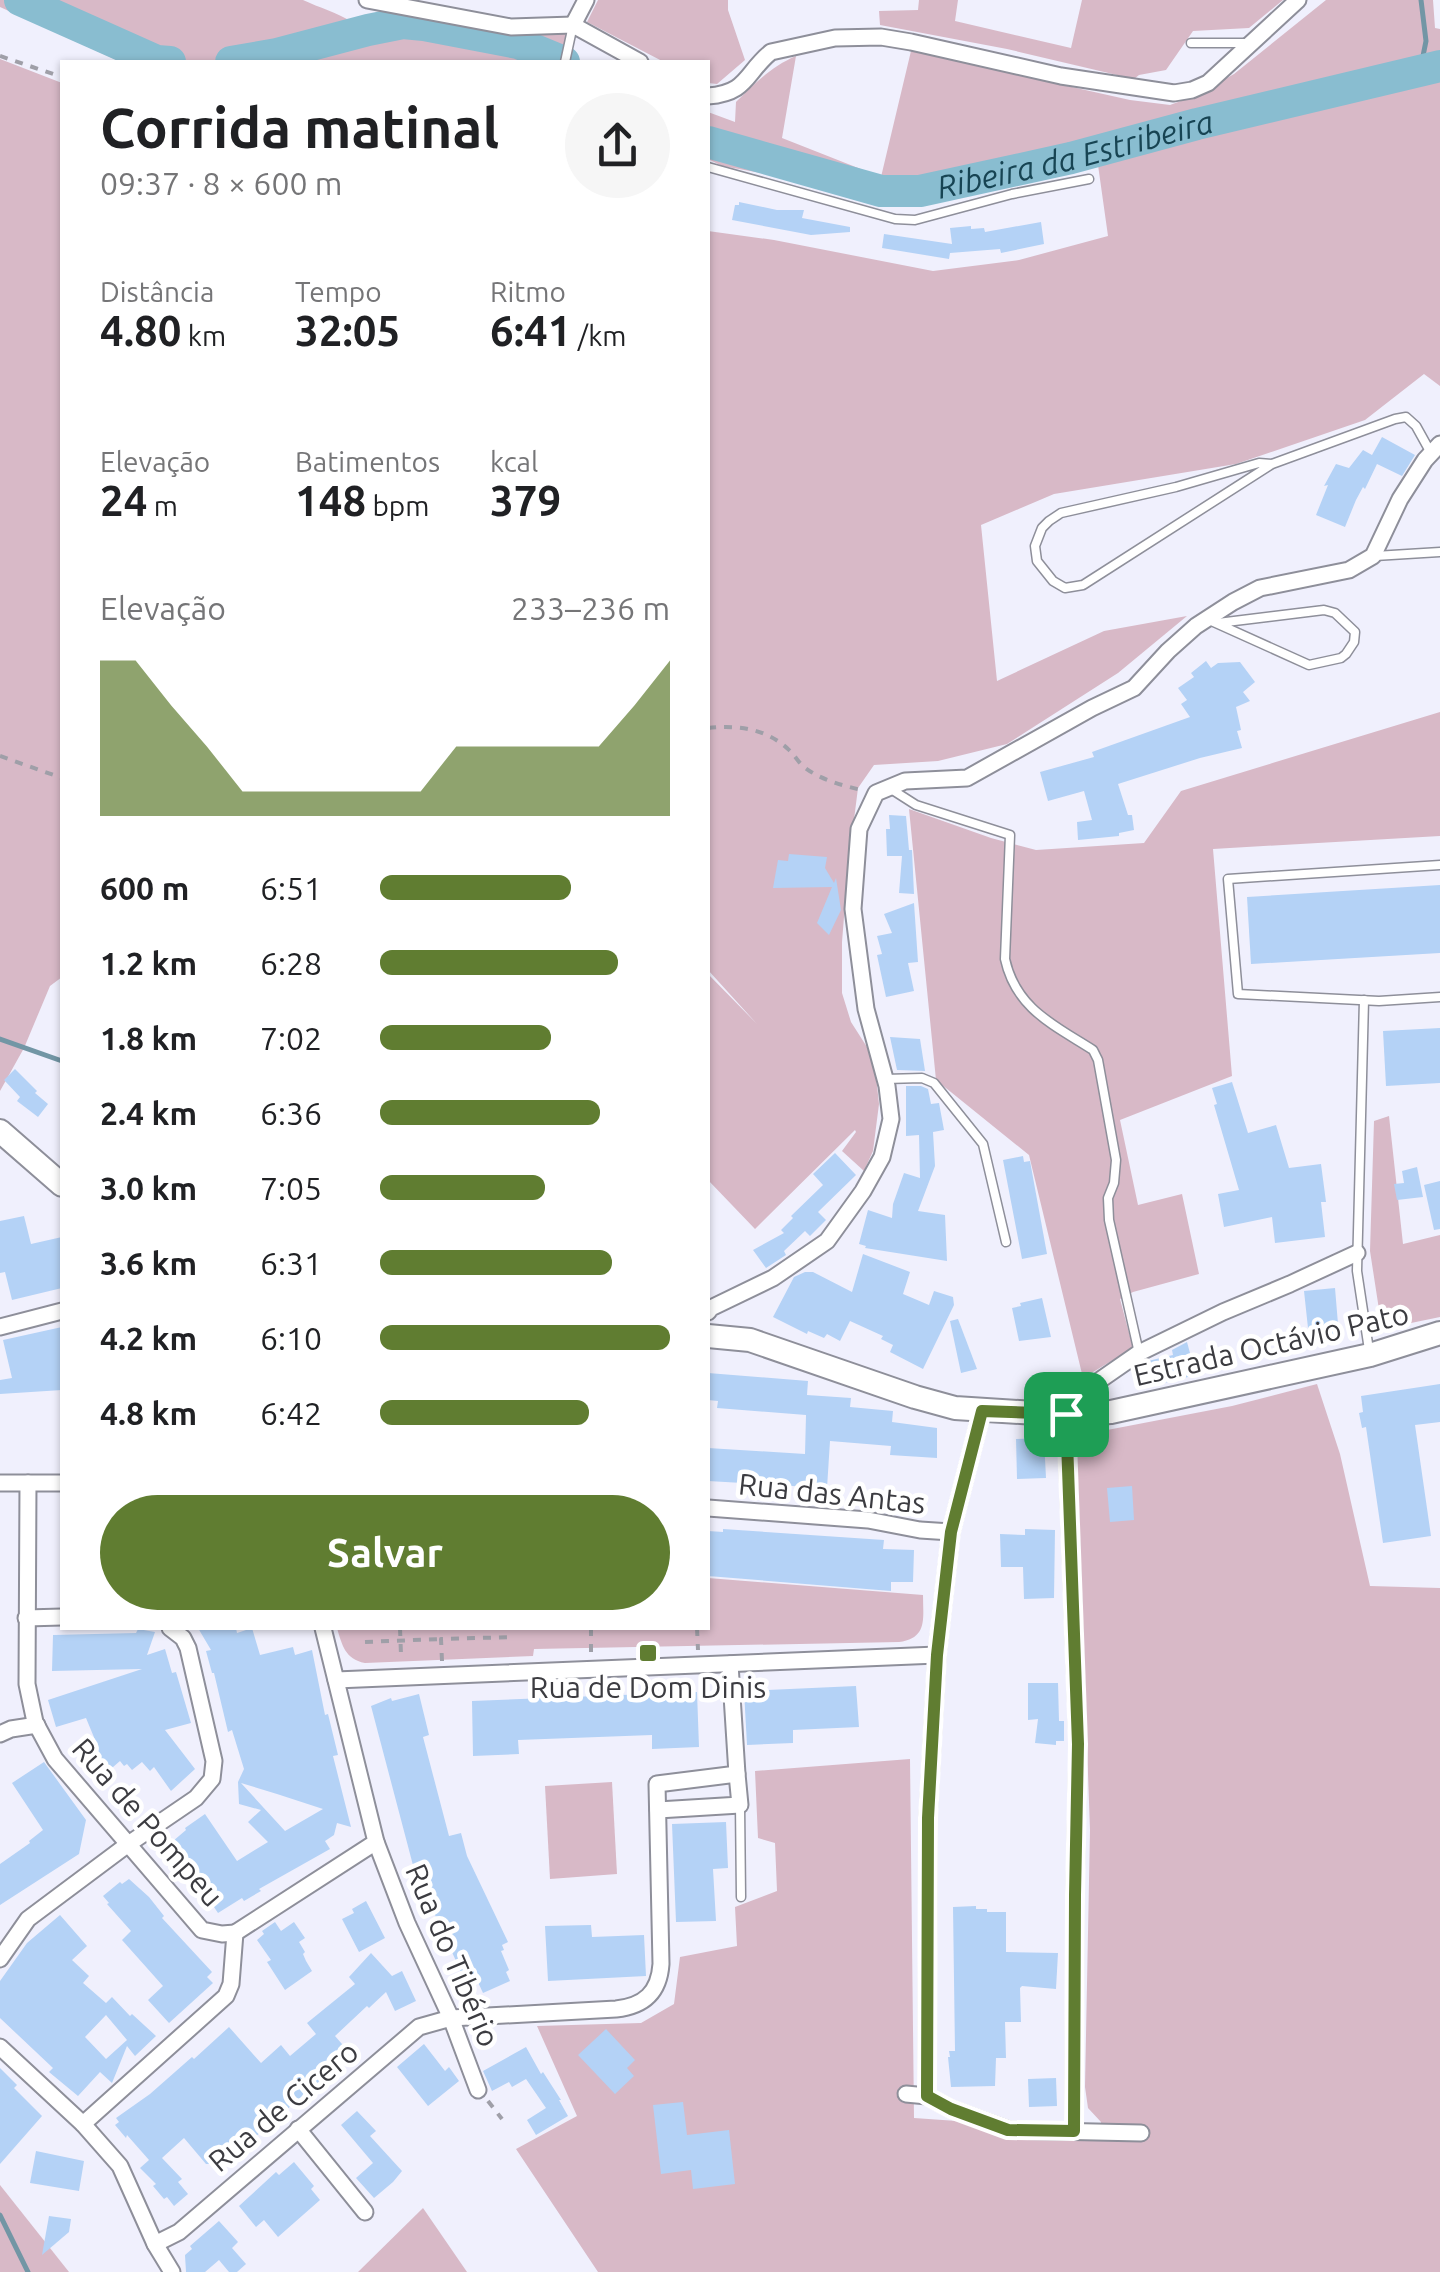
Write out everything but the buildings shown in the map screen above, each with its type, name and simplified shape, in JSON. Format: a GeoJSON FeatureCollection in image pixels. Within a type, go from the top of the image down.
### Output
{"type":"FeatureCollection","features":[{"type":"Feature","properties":{"kind":"street"},"geometry":{"type":"LineString","coordinates":[[366,0],[511,27],[572,31],[636,60]]}},
{"type":"Feature","properties":{"kind":"street"},"geometry":{"type":"LineString","coordinates":[[572,31],[586,0]]}},
{"type":"Feature","properties":{"kind":"street"},"geometry":{"type":"LineString","coordinates":[[710,96],[740,87],[771,52],[835,38],[881,37],[1061,76],[1174,93],[1208,83],[1298,0]]}},
{"type":"Feature","properties":{"kind":"street"},"geometry":{"type":"LineString","coordinates":[[710,1308],[774,1278],[827,1241],[882,1157],[890,1119],[885,1079],[866,1009],[853,909],[859,829],[883,790],[906,781],[967,778],[1134,688],[1168,651],[1260,588],[1349,570],[1373,556],[1400,499],[1435,448]]}},
{"type":"Feature","properties":{"kind":"street"},"geometry":{"type":"LineString","coordinates":[[0,1131],[60,1182]]}},
{"type":"Feature","properties":{"kind":"street"},"geometry":{"type":"LineString","coordinates":[[1074,2131],[1078,1774],[1066,1414],[1077,1396],[1139,1353],[1357,1252]]}},
{"type":"Feature","properties":{"kind":"street"},"geometry":{"type":"LineString","coordinates":[[0,1327],[60,1312]]}},
{"type":"Feature","properties":{"kind":"street","name":"Estrada Octávio Pato"},"geometry":{"type":"LineString","coordinates":[[710,1336],[750,1340],[956,1408],[1066,1414],[1111,1412],[1370,1355],[1440,1334]]}},
{"type":"Feature","properties":{"kind":"street"},"geometry":{"type":"LineString","coordinates":[[927,2096],[928,1818],[937,1655],[951,1532],[982,1411]]}},
{"type":"Feature","properties":{"kind":"street"},"geometry":{"type":"LineString","coordinates":[[0,1483],[60,1483]]}},
{"type":"Feature","properties":{"kind":"street","name":"Rua de Pompeu"},"geometry":{"type":"LineString","coordinates":[[28,1484],[27,1684],[37,1725],[54,1759],[202,1930],[235,1933]]}},
{"type":"Feature","properties":{"kind":"street","name":"Rua das Antas"},"geometry":{"type":"LineString","coordinates":[[710,1508],[868,1520],[951,1532]]}},
{"type":"Feature","properties":{"kind":"street"},"geometry":{"type":"LineString","coordinates":[[26,1618],[60,1617]]}},
{"type":"Feature","properties":{"kind":"street"},"geometry":{"type":"LineString","coordinates":[[0,1959],[28,1919],[196,1798],[212,1779],[214,1761],[188,1648],[173,1630]]}},
{"type":"Feature","properties":{"kind":"street","name":"Rua do Tibério"},"geometry":{"type":"LineString","coordinates":[[324,1630],[376,1842],[478,2090]]}},
{"type":"Feature","properties":{"kind":"street"},"geometry":{"type":"LineString","coordinates":[[336,1680],[937,1655]]}},
{"type":"Feature","properties":{"kind":"street"},"geometry":{"type":"LineString","coordinates":[[658,1810],[740,1805],[730,1664]]}},
{"type":"Feature","properties":{"kind":"street"},"geometry":{"type":"LineString","coordinates":[[0,1734],[37,1725]]}},
{"type":"Feature","properties":{"kind":"street"},"geometry":{"type":"LineString","coordinates":[[451,2018],[628,2008],[651,1995],[662,1964],[657,1784],[738,1774]]}},
{"type":"Feature","properties":{"kind":"street"},"geometry":{"type":"LineString","coordinates":[[83,2124],[226,1996],[232,1984],[235,1933],[376,1842]]}},
{"type":"Feature","properties":{"kind":"street","name":"Rua de Cicero"},"geometry":{"type":"LineString","coordinates":[[156,2244],[179,2232],[419,2027],[451,2018]]}},
{"type":"Feature","properties":{"kind":"street"},"geometry":{"type":"LineString","coordinates":[[0,2047],[83,2124],[120,2166],[172,2272]]}},
{"type":"Feature","properties":{"kind":"street"},"geometry":{"type":"LineString","coordinates":[[906,2094],[927,2096],[1008,2130],[1141,2132]]}},
{"type":"Feature","properties":{"kind":"street"},"geometry":{"type":"LineString","coordinates":[[298,2128],[365,2212]]}},
{"type":"Feature","properties":{"kind":"lane"},"geometry":{"type":"LineString","coordinates":[[565,60],[572,31]]}},
{"type":"Feature","properties":{"kind":"lane"},"geometry":{"type":"LineString","coordinates":[[1191,43],[1251,43]]}},
{"type":"Feature","properties":{"kind":"lane"},"geometry":{"type":"LineString","coordinates":[[710,169],[895,219],[915,220],[1012,194],[1089,179]]}},
{"type":"Feature","properties":{"kind":"lane"},"geometry":{"type":"LineString","coordinates":[[1272,464],[1259,463],[1176,488],[1061,513],[1042,528],[1036,562],[1052,582],[1065,588],[1083,585],[1272,464],[1395,419],[1406,417],[1435,448]]}},
{"type":"Feature","properties":{"kind":"lane"},"geometry":{"type":"LineString","coordinates":[[1373,556],[1440,552]]}},
{"type":"Feature","properties":{"kind":"lane"},"geometry":{"type":"LineString","coordinates":[[1324,610],[1334,613],[1356,632],[1354,642],[1341,658],[1308,665],[1213,621],[1324,610]]}},
{"type":"Feature","properties":{"kind":"lane"},"geometry":{"type":"LineString","coordinates":[[883,790],[916,805],[1010,835],[1005,959],[1009,979],[1020,998],[1038,1015],[1093,1050],[1098,1060],[1116,1160],[1108,1198],[1109,1220],[1139,1353]]}},
{"type":"Feature","properties":{"kind":"lane"},"geometry":{"type":"LineString","coordinates":[[1440,865],[1228,879],[1238,994],[1364,1000],[1440,997]]}},
{"type":"Feature","properties":{"kind":"lane"},"geometry":{"type":"LineString","coordinates":[[1364,1000],[1357,1271],[1370,1355]]}},
{"type":"Feature","properties":{"kind":"lane"},"geometry":{"type":"LineString","coordinates":[[885,1079],[922,1078],[934,1084],[983,1144],[1006,1242]]}},
{"type":"Feature","properties":{"kind":"lane"},"geometry":{"type":"LineString","coordinates":[[740,1805],[742,1897]]}},
{"type":"Feature","properties":{"kind":"path"},"geometry":{"type":"LineString","coordinates":[[0,56],[60,76]]}},
{"type":"Feature","properties":{"kind":"path"},"geometry":{"type":"LineString","coordinates":[[710,728],[732,725],[764,734],[790,750],[802,766],[832,783],[883,790]]}},
{"type":"Feature","properties":{"kind":"path"},"geometry":{"type":"LineString","coordinates":[[0,756],[60,777]]}},
{"type":"Feature","properties":{"kind":"path"},"geometry":{"type":"LineString","coordinates":[[400,1630],[401,1656]]}},
{"type":"Feature","properties":{"kind":"path"},"geometry":{"type":"LineString","coordinates":[[591,1630],[592,1670]]}},
{"type":"Feature","properties":{"kind":"path"},"geometry":{"type":"LineString","coordinates":[[698,1630],[698,1665]]}},
{"type":"Feature","properties":{"kind":"path"},"geometry":{"type":"LineString","coordinates":[[365,1642],[514,1637]]}},
{"type":"Feature","properties":{"kind":"path"},"geometry":{"type":"LineString","coordinates":[[441,1639],[442,1676]]}},
{"type":"Feature","properties":{"kind":"path"},"geometry":{"type":"LineString","coordinates":[[478,2090],[502,2119]]}},
{"type":"Feature","properties":{"kind":"shaded area"},"geometry":{"type":"Polygon","coordinates":[[[0,0],[303,0],[352,22],[386,10],[498,33],[537,36],[559,26],[565,31],[566,41],[561,60],[117,60],[0,7],[0,0]]]}},
{"type":"Feature","properties":{"kind":"shaded area"},"geometry":{"type":"Polygon","coordinates":[[[598,0],[728,0],[745,60],[717,84],[710,83],[710,60],[660,60],[587,22],[598,0]]]}},
{"type":"Feature","properties":{"kind":"shaded area"},"geometry":{"type":"Polygon","coordinates":[[[919,0],[958,0],[955,21],[1071,48],[1082,0],[1283,0],[1249,28],[1193,31],[1166,70],[1134,79],[880,25],[879,11],[918,10],[919,0]]]}},
{"type":"Feature","properties":{"kind":"shaded area"},"geometry":{"type":"Polygon","coordinates":[[[1326,0],[1433,0],[1435,28],[1440,29],[1440,386],[1424,374],[1365,420],[1236,464],[1054,494],[981,525],[997,681],[1104,631],[1187,616],[1118,673],[1007,744],[938,761],[874,765],[858,788],[842,942],[842,993],[851,1022],[874,1058],[879,1104],[873,1151],[864,1171],[842,1151],[855,1130],[755,1229],[710,1182],[710,976],[757,1024],[710,972],[710,231],[933,271],[1019,260],[1108,236],[1098,165],[968,193],[867,199],[710,160],[710,113],[735,122],[736,102],[771,70],[796,56],[782,138],[881,177],[911,51],[1130,100],[1170,105],[1234,74],[1326,0]]]}},
{"type":"Feature","properties":{"kind":"shaded area"},"geometry":{"type":"Polygon","coordinates":[[[0,59],[60,82],[60,978],[50,986],[24,1048],[0,1091],[0,59]]]}},
{"type":"Feature","properties":{"kind":"shaded area"},"geometry":{"type":"Polygon","coordinates":[[[1440,712],[1440,836],[1213,849],[1232,1076],[1120,1120],[1138,1205],[1182,1194],[1199,1274],[1120,1299],[1133,1348],[1083,1378],[1029,1155],[936,1080],[909,809],[1036,850],[1144,843],[1181,791],[1440,712]]]}},
{"type":"Feature","properties":{"kind":"shaded area"},"geometry":{"type":"Polygon","coordinates":[[[1389,1116],[1403,1244],[1440,1235],[1440,1317],[1382,1329],[1370,1251],[1374,1121],[1389,1116]]]}},
{"type":"Feature","properties":{"kind":"shaded area"},"geometry":{"type":"Polygon","coordinates":[[[1317,1384],[1340,1454],[1370,1586],[1440,1588],[1440,2272],[598,2272],[516,2149],[577,2116],[537,2026],[641,2023],[674,2004],[680,1957],[737,1946],[735,1907],[777,1891],[775,1843],[758,1838],[755,1771],[910,1759],[914,2118],[1101,2131],[1101,2122],[1088,2108],[1085,2087],[1090,1830],[1076,1436],[1232,1406],[1317,1384]]]}},
{"type":"Feature","properties":{"kind":"shaded area"},"geometry":{"type":"Polygon","coordinates":[[[710,1578],[923,1595],[922,1626],[915,1636],[899,1642],[534,1649],[533,1656],[365,1663],[349,1655],[338,1630],[710,1630],[710,1578]]]}},
{"type":"Feature","properties":{"kind":"shaded area"},"geometry":{"type":"Polygon","coordinates":[[[612,1782],[617,1874],[550,1879],[545,1786],[612,1782]]]}},
{"type":"Feature","properties":{"kind":"shaded area"},"geometry":{"type":"Polygon","coordinates":[[[0,2185],[69,2272],[0,2272],[0,2185]]]}},
{"type":"Feature","properties":{"kind":"shaded area"},"geometry":{"type":"Polygon","coordinates":[[[423,2208],[467,2272],[358,2272],[423,2208]]]}},
{"type":"Feature","properties":{"kind":"waterway","name":"Ribeira da Estribeira"},"geometry":{"type":"LineString","coordinates":[[20,0],[155,60]]}},
{"type":"Feature","properties":{"kind":"waterway"},"geometry":{"type":"LineString","coordinates":[[1420,71],[1426,41],[1421,0]]}},
{"type":"Feature","properties":{"kind":"waterway","name":"Ribeira da Estribeira"},"geometry":{"type":"LineString","coordinates":[[242,60],[403,23],[518,43],[559,60]]}},
{"type":"Feature","properties":{"kind":"waterway","name":"Ribeira da Estribeira"},"geometry":{"type":"LineString","coordinates":[[710,143],[881,191],[920,191],[1071,158],[1440,66]]}},
{"type":"Feature","properties":{"kind":"waterway"},"geometry":{"type":"LineString","coordinates":[[0,1039],[60,1060]]}},
{"type":"Feature","properties":{"kind":"waterway"},"geometry":{"type":"LineString","coordinates":[[0,2215],[28,2272]]}},
{"type":"Feature","properties":{"kind":"place","name":"Rua de Dom Dinis"},"geometry":{"type":"Point","coordinates":[648,1653]}},
{"type":"Feature","properties":{"kind":"route"},"geometry":{"type":"LineString","coordinates":[[982,1411],[1066,1414],[1078,1744],[1074,2131],[1008,2130],[927,2096],[928,1818],[937,1655],[951,1532],[982,1411]]}}]}
